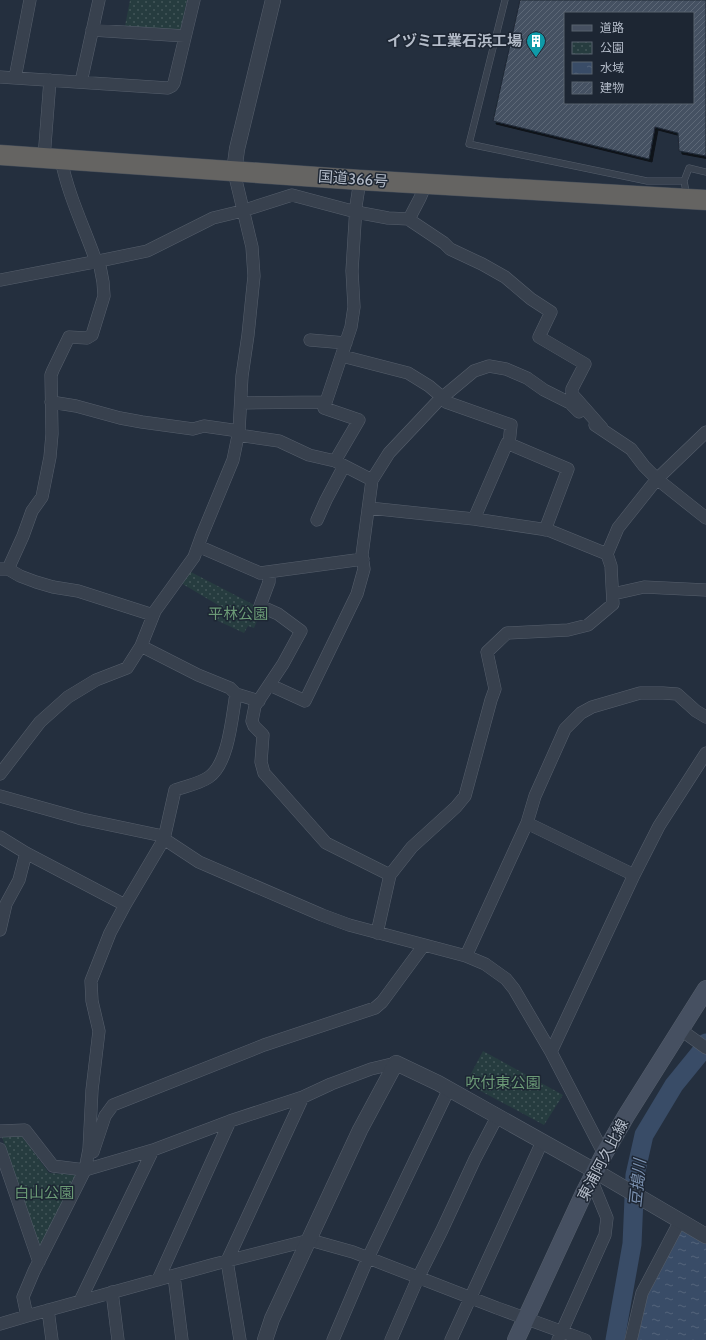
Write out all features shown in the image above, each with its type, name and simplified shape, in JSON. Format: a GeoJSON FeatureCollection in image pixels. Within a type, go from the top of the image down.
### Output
{"type":"FeatureCollection","features":[{"type":"Feature","properties":{"kind":"highway","name":"国道366号"},"geometry":{"type":"LineString","coordinates":[[0,155],[426,184],[692,193]]}},
{"type":"Feature","properties":{"kind":"main road","name":"東浦阿久比線"},"geometry":{"type":"LineString","coordinates":[[516,1340],[604,1154],[638,1097],[684,1032],[706,989]]}},
{"type":"Feature","properties":{"kind":"street"},"geometry":{"type":"LineString","coordinates":[[14,78],[30,0]]}},
{"type":"Feature","properties":{"kind":"street"},"geometry":{"type":"LineString","coordinates":[[81,82],[99,0]]}},
{"type":"Feature","properties":{"kind":"street"},"geometry":{"type":"LineString","coordinates":[[0,76],[166,89],[170,88],[174,83],[184,36],[194,0]]}},
{"type":"Feature","properties":{"kind":"street"},"geometry":{"type":"LineString","coordinates":[[0,774],[40,722],[68,697],[96,680],[127,668],[141,646],[153,615],[194,557],[233,460],[239,433],[242,376],[250,320],[254,276],[252,247],[242,211],[234,172],[237,149],[273,0]]}},
{"type":"Feature","properties":{"kind":"street"},"geometry":{"type":"LineString","coordinates":[[92,30],[184,36]]}},
{"type":"Feature","properties":{"kind":"street"},"geometry":{"type":"LineString","coordinates":[[50,80],[53,159],[71,197],[97,261],[103,282],[104,296],[92,335],[87,338],[70,337],[51,375],[52,434],[50,457],[42,497],[32,511],[23,536],[4,569],[36,582],[53,587],[78,591],[153,615]]}},
{"type":"Feature","properties":{"kind":"street"},"geometry":{"type":"LineString","coordinates":[[317,520],[359,420],[324,408],[351,327],[354,307],[352,271],[356,206],[360,180]]}},
{"type":"Feature","properties":{"kind":"street"},"geometry":{"type":"LineString","coordinates":[[409,218],[426,184]]}},
{"type":"Feature","properties":{"kind":"street"},"geometry":{"type":"LineString","coordinates":[[0,280],[147,251],[213,218],[292,196],[356,212],[388,218],[409,218],[450,249],[505,277],[531,299],[551,312],[539,337],[584,364],[572,389],[572,394],[602,428]]}},
{"type":"Feature","properties":{"kind":"street"},"geometry":{"type":"LineString","coordinates":[[310,340],[346,344]]}},
{"type":"Feature","properties":{"kind":"street"},"geometry":{"type":"LineString","coordinates":[[342,356],[408,373],[429,386],[446,402],[511,425],[509,444],[507,443],[474,519]]}},
{"type":"Feature","properties":{"kind":"street"},"geometry":{"type":"LineString","coordinates":[[270,685],[305,701],[358,594],[364,569],[363,559],[372,480],[389,453],[442,397],[474,371],[489,366],[498,367],[527,378],[544,390],[570,403],[586,419],[602,428],[631,449],[644,466],[657,479],[706,518]]}},
{"type":"Feature","properties":{"kind":"street"},"geometry":{"type":"LineString","coordinates":[[51,402],[76,406],[120,418],[142,422],[193,429],[204,426],[279,441],[309,455],[340,463],[372,480]]}},
{"type":"Feature","properties":{"kind":"street"},"geometry":{"type":"LineString","coordinates":[[241,403],[325,402]]}},
{"type":"Feature","properties":{"kind":"street"},"geometry":{"type":"LineString","coordinates":[[377,932],[390,875],[412,847],[456,807],[465,796],[495,689],[487,652],[507,633],[568,630],[588,625],[613,604],[611,566],[607,554],[618,528],[657,479],[706,432]]}},
{"type":"Feature","properties":{"kind":"street"},"geometry":{"type":"LineString","coordinates":[[509,444],[568,469],[545,530]]}},
{"type":"Feature","properties":{"kind":"street"},"geometry":{"type":"LineString","coordinates":[[369,508],[474,519],[545,530],[607,554]]}},
{"type":"Feature","properties":{"kind":"street"},"geometry":{"type":"LineString","coordinates":[[198,546],[260,573],[269,573],[363,559]]}},
{"type":"Feature","properties":{"kind":"street"},"geometry":{"type":"LineString","coordinates":[[269,573],[269,582],[260,606],[278,614],[301,631],[283,664],[255,706],[252,721],[254,726],[263,735],[261,762],[264,773],[326,843],[390,875]]}},
{"type":"Feature","properties":{"kind":"street"},"geometry":{"type":"LineString","coordinates":[[613,594],[644,587],[706,590]]}},
{"type":"Feature","properties":{"kind":"street"},"geometry":{"type":"LineString","coordinates":[[141,646],[198,675],[230,688],[236,694],[259,701]]}},
{"type":"Feature","properties":{"kind":"street"},"geometry":{"type":"LineString","coordinates":[[466,956],[528,823],[536,796],[565,729],[581,713],[592,707],[640,693],[664,693],[677,694],[696,711],[706,717]]}},
{"type":"Feature","properties":{"kind":"street"},"geometry":{"type":"LineString","coordinates":[[84,1170],[89,1148],[92,1090],[99,1032],[92,1001],[91,981],[110,933],[164,839],[175,790],[199,783],[210,776],[222,757],[227,743],[236,694]]}},
{"type":"Feature","properties":{"kind":"street"},"geometry":{"type":"LineString","coordinates":[[551,1052],[634,875],[659,826],[706,754]]}},
{"type":"Feature","properties":{"kind":"street"},"geometry":{"type":"LineString","coordinates":[[0,796],[82,819],[158,835],[199,862],[322,915],[349,925],[466,956],[485,964],[506,979],[514,989],[551,1052],[604,1154]]}},
{"type":"Feature","properties":{"kind":"street"},"geometry":{"type":"LineString","coordinates":[[528,823],[634,875]]}},
{"type":"Feature","properties":{"kind":"street"},"geometry":{"type":"LineString","coordinates":[[0,837],[26,853],[125,905]]}},
{"type":"Feature","properties":{"kind":"street"},"geometry":{"type":"LineString","coordinates":[[0,930],[6,904],[19,880],[26,853]]}},
{"type":"Feature","properties":{"kind":"street"},"geometry":{"type":"LineString","coordinates":[[27,1316],[23,1297],[94,1151],[105,1116],[113,1105],[264,1045],[375,1008],[382,1002],[424,945]]}},
{"type":"Feature","properties":{"kind":"street"},"geometry":{"type":"LineString","coordinates":[[684,1032],[706,1048]]}},
{"type":"Feature","properties":{"kind":"street"},"geometry":{"type":"LineString","coordinates":[[0,1131],[25,1130],[53,1166],[84,1170],[153,1150],[230,1121],[303,1097],[331,1084],[371,1069],[396,1063],[449,1090],[542,1142],[595,1174],[667,1212],[706,1236]]}},
{"type":"Feature","properties":{"kind":"street"},"geometry":{"type":"LineString","coordinates":[[265,1340],[272,1319],[360,1130],[396,1063]]}},
{"type":"Feature","properties":{"kind":"street"},"geometry":{"type":"LineString","coordinates":[[333,1340],[368,1258],[449,1090]]}},
{"type":"Feature","properties":{"kind":"street"},"geometry":{"type":"LineString","coordinates":[[240,1340],[227,1261],[303,1097]]}},
{"type":"Feature","properties":{"kind":"street"},"geometry":{"type":"LineString","coordinates":[[391,1340],[418,1278],[475,1159],[497,1117]]}},
{"type":"Feature","properties":{"kind":"street"},"geometry":{"type":"LineString","coordinates":[[158,1280],[230,1121]]}},
{"type":"Feature","properties":{"kind":"street"},"geometry":{"type":"LineString","coordinates":[[99,1166],[97,1155],[100,1132]]}},
{"type":"Feature","properties":{"kind":"street"},"geometry":{"type":"LineString","coordinates":[[452,1340],[542,1142]]}},
{"type":"Feature","properties":{"kind":"street"},"geometry":{"type":"LineString","coordinates":[[0,1149],[39,1262]]}},
{"type":"Feature","properties":{"kind":"street"},"geometry":{"type":"LineString","coordinates":[[80,1301],[153,1150]]}},
{"type":"Feature","properties":{"kind":"street"},"geometry":{"type":"LineString","coordinates":[[560,1335],[605,1235],[607,1218],[595,1174]]}},
{"type":"Feature","properties":{"kind":"street"},"geometry":{"type":"LineString","coordinates":[[631,1340],[642,1293],[680,1221]]}},
{"type":"Feature","properties":{"kind":"street"},"geometry":{"type":"LineString","coordinates":[[0,1324],[112,1292],[310,1240],[353,1252],[470,1298],[526,1318],[560,1335],[585,1340]]}},
{"type":"Feature","properties":{"kind":"street"},"geometry":{"type":"LineString","coordinates":[[174,1276],[182,1340]]}},
{"type":"Feature","properties":{"kind":"street"},"geometry":{"type":"LineString","coordinates":[[112,1292],[118,1340]]}},
{"type":"Feature","properties":{"kind":"street"},"geometry":{"type":"LineString","coordinates":[[48,1310],[52,1340]]}},
{"type":"Feature","properties":{"kind":"lane"},"geometry":{"type":"LineString","coordinates":[[505,0],[469,144],[648,181],[692,193],[689,168],[706,172]]}},
{"type":"Feature","properties":{"kind":"green space"},"geometry":{"type":"Polygon","coordinates":[[[130,0],[187,0],[180,31],[125,26],[130,0]]]}},
{"type":"Feature","properties":{"kind":"green space","name":"平林公園"},"geometry":{"type":"Polygon","coordinates":[[[189,571],[262,609],[254,628],[248,626],[244,633],[216,620],[223,608],[181,583],[189,571]]]}},
{"type":"Feature","properties":{"kind":"green space","name":"吹付東公園"},"geometry":{"type":"Polygon","coordinates":[[[483,1051],[563,1095],[544,1125],[466,1083],[483,1051]]]}},
{"type":"Feature","properties":{"kind":"green space","name":"白山公園"},"geometry":{"type":"Polygon","coordinates":[[[21,1135],[49,1173],[77,1175],[39,1247],[2,1137],[21,1135]]]}},
{"type":"Feature","properties":{"kind":"water"},"geometry":{"type":"Polygon","coordinates":[[[681,1230],[706,1244],[706,1340],[636,1340],[645,1296],[681,1230]]]}},
{"type":"Feature","properties":{"kind":"building","name":"イヅミ工業石浜工場"},"geometry":{"type":"Polygon","coordinates":[[[520,0],[706,0],[706,156],[679,151],[678,133],[655,127],[649,159],[493,121],[520,0]]]}},
{"type":"Feature","properties":{"kind":"waterway","name":"豆搗川"},"geometry":{"type":"LineString","coordinates":[[615,1340],[632,1244],[635,1175],[644,1135],[674,1085],[700,1053],[706,1043]]}},
{"type":"Feature","properties":{"kind":"place","name":"イヅミ工業石浜工場"},"geometry":{"type":"Point","coordinates":[536,58]}}]}
